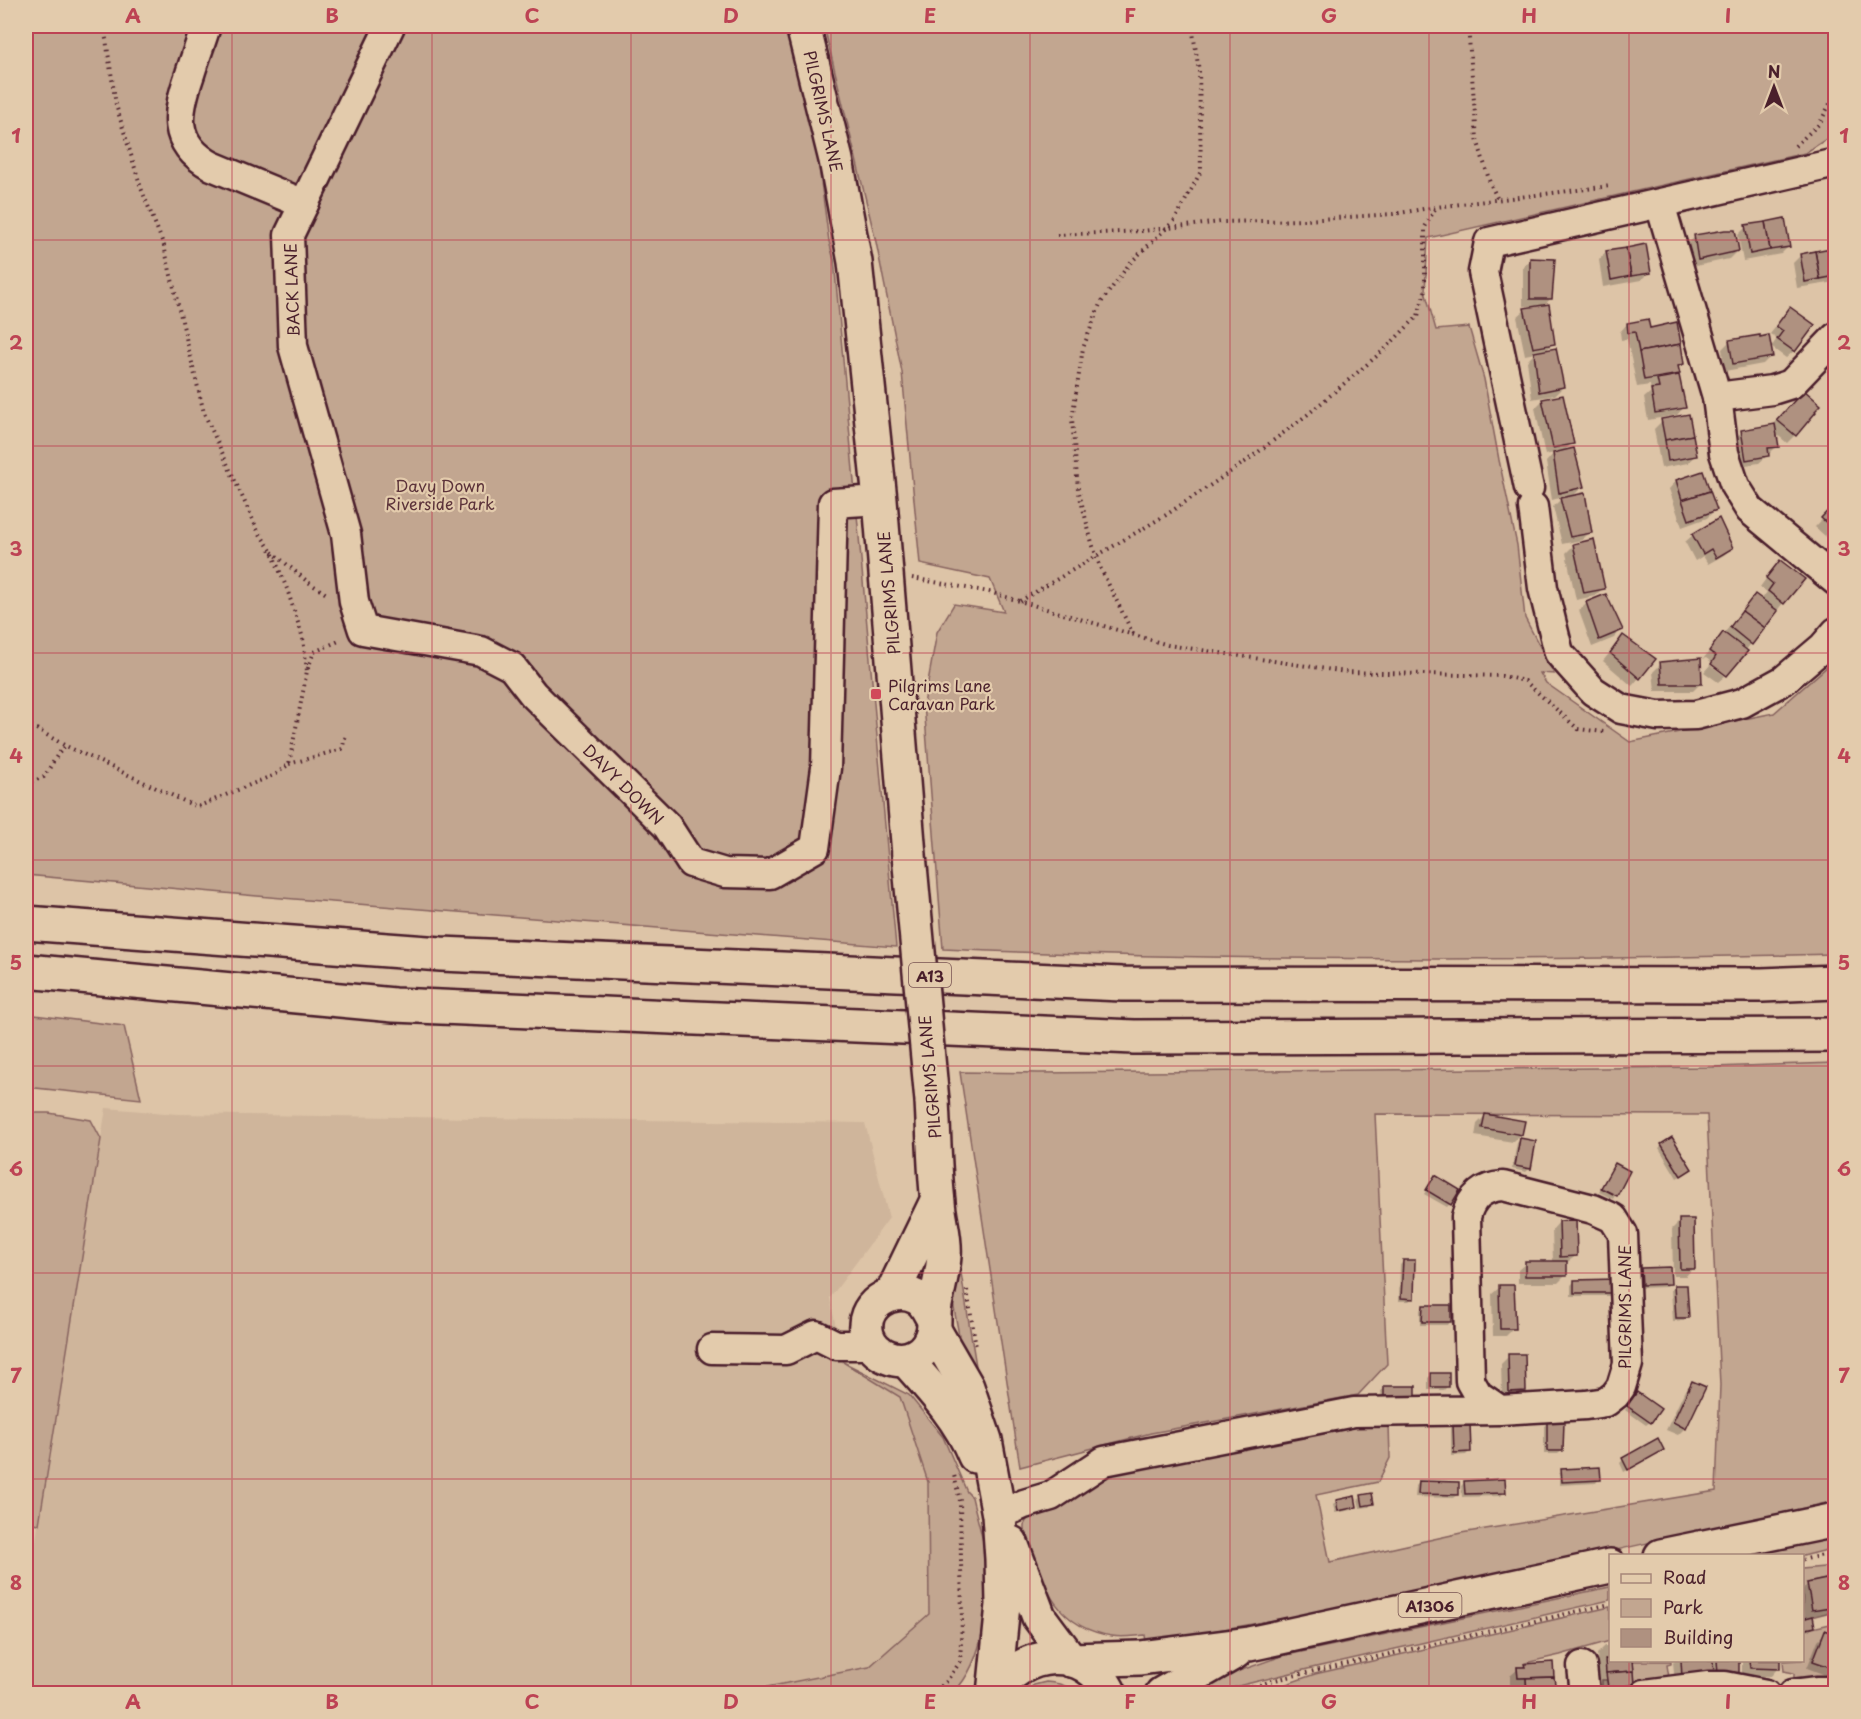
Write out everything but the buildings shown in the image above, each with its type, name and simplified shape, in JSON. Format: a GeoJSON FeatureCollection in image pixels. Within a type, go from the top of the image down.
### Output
{"type":"FeatureCollection","features":[{"type":"Feature","properties":{"kind":"main road","name":"PILGRIMS LANE"},"geometry":{"type":"LineString","coordinates":[[803,26],[847,210],[857,273],[880,500],[932,1101],[938,1201],[945,1254],[929,1343],[922,1352],[906,1360]]}},
{"type":"Feature","properties":{"kind":"main road","name":"A13"},"geometry":{"type":"LineString","coordinates":[[26,923],[441,954],[1122,984],[1762,985],[1836,982]]}},
{"type":"Feature","properties":{"kind":"main road"},"geometry":{"type":"LineString","coordinates":[[26,971],[394,1005],[1134,1037],[1836,1035]]}},
{"type":"Feature","properties":{"kind":"main road","name":"PILGRIMS LANE"},"geometry":{"type":"LineString","coordinates":[[872,1346],[866,1333],[869,1314],[880,1299],[892,1294],[938,1201]]}},
{"type":"Feature","properties":{"kind":"main road"},"geometry":{"type":"LineString","coordinates":[[892,1294],[903,1293],[917,1297],[926,1305],[933,1324],[967,1387],[985,1440],[999,1515],[1002,1559],[1003,1605],[994,1694]]}},
{"type":"Feature","properties":{"kind":"main road"},"geometry":{"type":"LineString","coordinates":[[872,1346],[880,1354],[894,1360],[906,1360],[942,1400],[970,1445],[1039,1617],[1071,1660]]}},
{"type":"Feature","properties":{"kind":"main road"},"geometry":{"type":"LineString","coordinates":[[1671,1554],[1836,1520]]}},
{"type":"Feature","properties":{"kind":"main road","name":"A1306"},"geometry":{"type":"LineString","coordinates":[[1071,1660],[1140,1658],[1249,1644],[1609,1566]]}},
{"type":"Feature","properties":{"kind":"main road","name":"A1306"},"geometry":{"type":"LineString","coordinates":[[1162,1694],[1249,1644]]}},
{"type":"Feature","properties":{"kind":"main road"},"geometry":{"type":"LineString","coordinates":[[994,1694],[1010,1673],[1027,1662],[1046,1657],[1071,1660],[1085,1666],[1098,1676],[1110,1694]]}},
{"type":"Feature","properties":{"kind":"street"},"geometry":{"type":"LineString","coordinates":[[206,26],[179,112],[181,131],[187,143],[204,162],[304,204]]}},
{"type":"Feature","properties":{"kind":"street","name":"BACK LANE"},"geometry":{"type":"LineString","coordinates":[[354,602],[346,534],[293,346],[289,235],[390,26]]}},
{"type":"Feature","properties":{"kind":"street"},"geometry":{"type":"LineString","coordinates":[[1836,163],[1795,160],[1660,204],[1489,242],[1483,272],[1531,498],[1543,588],[1559,653],[1593,692],[1621,709],[1658,716],[1696,715],[1742,703],[1784,680],[1836,633]]}},
{"type":"Feature","properties":{"kind":"street"},"geometry":{"type":"LineString","coordinates":[[1660,204],[1717,397],[1724,453],[1735,486],[1750,510],[1836,580]]}},
{"type":"Feature","properties":{"kind":"street"},"geometry":{"type":"LineString","coordinates":[[1717,397],[1772,390],[1791,384],[1836,337]]}},
{"type":"Feature","properties":{"kind":"street","name":"DAVY DOWN"},"geometry":{"type":"LineString","coordinates":[[363,630],[482,651],[512,667],[533,694],[667,826],[691,864],[725,873],[770,873],[815,848],[826,768],[833,503],[880,500]]}},
{"type":"Feature","properties":{"kind":"street"},"geometry":{"type":"LineString","coordinates":[[354,602],[363,630]]}},
{"type":"Feature","properties":{"kind":"street","name":"PILGRIMS LANE"},"geometry":{"type":"LineString","coordinates":[[999,1515],[1051,1496],[1104,1461],[1354,1412],[1500,1410],[1602,1403],[1610,1399],[1621,1387],[1628,1364],[1624,1239],[1613,1218],[1593,1209],[1508,1187],[1492,1186],[1477,1195],[1466,1217],[1470,1381]]}},
{"type":"Feature","properties":{"kind":"street"},"geometry":{"type":"LineString","coordinates":[[712,1349],[786,1350],[816,1335],[836,1346],[872,1346]]}},
{"type":"Feature","properties":{"kind":"street"},"geometry":{"type":"LineString","coordinates":[[1436,1411],[1455,1397],[1470,1381],[1478,1395],[1500,1410]]}},
{"type":"Feature","properties":{"kind":"street"},"geometry":{"type":"LineString","coordinates":[[1582,1666],[1585,1694]]}},
{"type":"Feature","properties":{"kind":"street"},"geometry":{"type":"LineString","coordinates":[[1645,1694],[1725,1686],[1766,1694]]}},
{"type":"Feature","properties":{"kind":"street"},"geometry":{"type":"LineString","coordinates":[[1793,1694],[1836,1691]]}},
{"type":"Feature","properties":{"kind":"path"},"geometry":{"type":"LineString","coordinates":[[104,26],[116,105],[141,188],[164,246],[204,414],[258,531],[272,552],[287,588],[303,638],[308,671]]}},
{"type":"Feature","properties":{"kind":"path"},"geometry":{"type":"LineString","coordinates":[[1133,635],[1096,556],[1078,489],[1072,419],[1083,348],[1100,304],[1130,263],[1175,219],[1200,171],[1199,70],[1192,26]]}},
{"type":"Feature","properties":{"kind":"path"},"geometry":{"type":"LineString","coordinates":[[1468,26],[1477,139],[1490,183],[1498,200]]}},
{"type":"Feature","properties":{"kind":"path"},"geometry":{"type":"LineString","coordinates":[[1795,160],[1820,123],[1836,92]]}},
{"type":"Feature","properties":{"kind":"path"},"geometry":{"type":"LineString","coordinates":[[1057,236],[1142,231],[1221,222],[1306,220],[1394,214],[1614,186]]}},
{"type":"Feature","properties":{"kind":"path"},"geometry":{"type":"LineString","coordinates":[[1020,601],[1166,515],[1254,456],[1376,358],[1418,316],[1425,291],[1425,227],[1436,207]]}},
{"type":"Feature","properties":{"kind":"path"},"geometry":{"type":"LineString","coordinates":[[272,552],[308,582],[339,601],[354,602]]}},
{"type":"Feature","properties":{"kind":"path"},"geometry":{"type":"LineString","coordinates":[[904,577],[989,592],[1168,645],[1346,672],[1502,676],[1525,681],[1578,729],[1604,732],[1621,709]]}},
{"type":"Feature","properties":{"kind":"path"},"geometry":{"type":"LineString","coordinates":[[289,764],[314,652],[363,630]]}},
{"type":"Feature","properties":{"kind":"path"},"geometry":{"type":"LineString","coordinates":[[26,723],[66,746],[197,807],[276,774],[289,764],[342,749],[346,735]]}},
{"type":"Feature","properties":{"kind":"path"},"geometry":{"type":"LineString","coordinates":[[26,784],[44,777],[58,754],[66,746]]}},
{"type":"Feature","properties":{"kind":"path"},"geometry":{"type":"LineString","coordinates":[[966,1280],[976,1348]]}},
{"type":"Feature","properties":{"kind":"path"},"geometry":{"type":"LineString","coordinates":[[932,1694],[946,1683],[960,1662],[962,1620],[960,1501],[952,1467]]}},
{"type":"Feature","properties":{"kind":"path"},"geometry":{"type":"LineString","coordinates":[[1804,1560],[1836,1552]]}},
{"type":"Feature","properties":{"kind":"path"},"geometry":{"type":"LineString","coordinates":[[1231,1694],[1248,1688],[1609,1604]]}},
{"type":"Feature","properties":{"kind":"path"},"geometry":{"type":"LineString","coordinates":[[1248,1688],[1251,1694]]}},
{"type":"Feature","properties":{"kind":"shaded area"},"geometry":{"type":"Polygon","coordinates":[[[106,1108],[177,1114],[865,1123],[889,1218],[830,1298],[843,1362],[900,1396],[928,1482],[929,1614],[869,1667],[722,1694],[26,1693],[26,1544],[35,1545],[106,1108]]]}},
{"type":"Feature","properties":{"kind":"green space","name":"Davy Down Riverside Park"},"geometry":{"type":"Polygon","coordinates":[[[26,26],[800,26],[829,241],[834,260],[896,947],[257,896],[26,875],[26,26]]]}},
{"type":"Feature","properties":{"kind":"green space"},"geometry":{"type":"Polygon","coordinates":[[[824,26],[1835,26],[1835,126],[1831,136],[1805,153],[1428,238],[1425,291],[1436,330],[1469,327],[1484,379],[1517,545],[1525,618],[1554,674],[1540,673],[1546,683],[1630,742],[1774,713],[1835,660],[1835,954],[1389,959],[1166,956],[943,949],[924,704],[937,632],[954,604],[1004,612],[990,579],[920,564],[902,372],[876,242],[824,26]]]}},
{"type":"Feature","properties":{"kind":"green space"},"geometry":{"type":"Polygon","coordinates":[[[26,1014],[124,1026],[141,1099],[26,1087],[26,1014]]]}},
{"type":"Feature","properties":{"kind":"green space"},"geometry":{"type":"Polygon","coordinates":[[[1835,1063],[1835,1501],[1405,1595],[1146,1642],[1145,1635],[1116,1637],[1092,1631],[1076,1623],[1053,1599],[1037,1568],[1024,1532],[1024,1525],[1030,1514],[1112,1471],[1260,1442],[1364,1426],[1389,1425],[1390,1458],[1378,1482],[1316,1495],[1330,1562],[1461,1533],[1716,1491],[1720,1385],[1707,1115],[1375,1114],[1387,1364],[1358,1395],[1151,1433],[1020,1467],[960,1072],[1713,1067],[1835,1063]]]}},
{"type":"Feature","properties":{"kind":"green space"},"geometry":{"type":"Polygon","coordinates":[[[26,1113],[49,1113],[91,1120],[101,1139],[39,1524],[26,1522],[26,1113]]]}},
{"type":"Feature","properties":{"kind":"green space"},"geometry":{"type":"Polygon","coordinates":[[[957,1265],[960,1267],[976,1366],[973,1366],[957,1337],[959,1335],[953,1303],[957,1265]]]}},
{"type":"Feature","properties":{"kind":"green space"},"geometry":{"type":"Polygon","coordinates":[[[843,1362],[909,1395],[943,1437],[967,1492],[972,1497],[984,1545],[987,1569],[984,1627],[979,1646],[964,1680],[953,1693],[731,1694],[869,1667],[929,1614],[928,1482],[900,1397],[843,1362]]]}},
{"type":"Feature","properties":{"kind":"green space"},"geometry":{"type":"Polygon","coordinates":[[[1835,1531],[1835,1548],[1804,1556],[1739,1554],[1835,1531]]]}},
{"type":"Feature","properties":{"kind":"green space"},"geometry":{"type":"Polygon","coordinates":[[[1835,1566],[1835,1577],[1807,1583],[1835,1606],[1835,1611],[1804,1619],[1804,1569],[1835,1566]]]}},
{"type":"Feature","properties":{"kind":"green space"},"geometry":{"type":"Polygon","coordinates":[[[1609,1587],[1609,1600],[1316,1667],[1217,1693],[1196,1693],[1239,1671],[1282,1656],[1609,1587]]]}},
{"type":"Feature","properties":{"kind":"green space"},"geometry":{"type":"Polygon","coordinates":[[[1609,1607],[1609,1641],[1525,1663],[1525,1667],[1517,1667],[1518,1678],[1526,1678],[1527,1693],[1258,1694],[1315,1674],[1609,1607]]]}},
{"type":"Feature","properties":{"kind":"green space"},"geometry":{"type":"Polygon","coordinates":[[[1835,1623],[1835,1634],[1813,1660],[1835,1669],[1835,1676],[1794,1688],[1794,1673],[1784,1671],[1783,1662],[1804,1662],[1804,1630],[1835,1623]]]}},
{"type":"Feature","properties":{"kind":"green space"},"geometry":{"type":"Polygon","coordinates":[[[1633,1662],[1671,1662],[1667,1665],[1670,1684],[1607,1691],[1602,1689],[1602,1680],[1607,1680],[1608,1687],[1635,1685],[1633,1662]]]}},
{"type":"Feature","properties":{"kind":"green space"},"geometry":{"type":"Polygon","coordinates":[[[1046,1682],[1063,1685],[1077,1693],[1023,1693],[1034,1685],[1046,1682]]]}},
{"type":"Feature","properties":{"kind":"place","name":"Pilgrims Lane Caravan Park"},"geometry":{"type":"Point","coordinates":[876,694]}}]}
